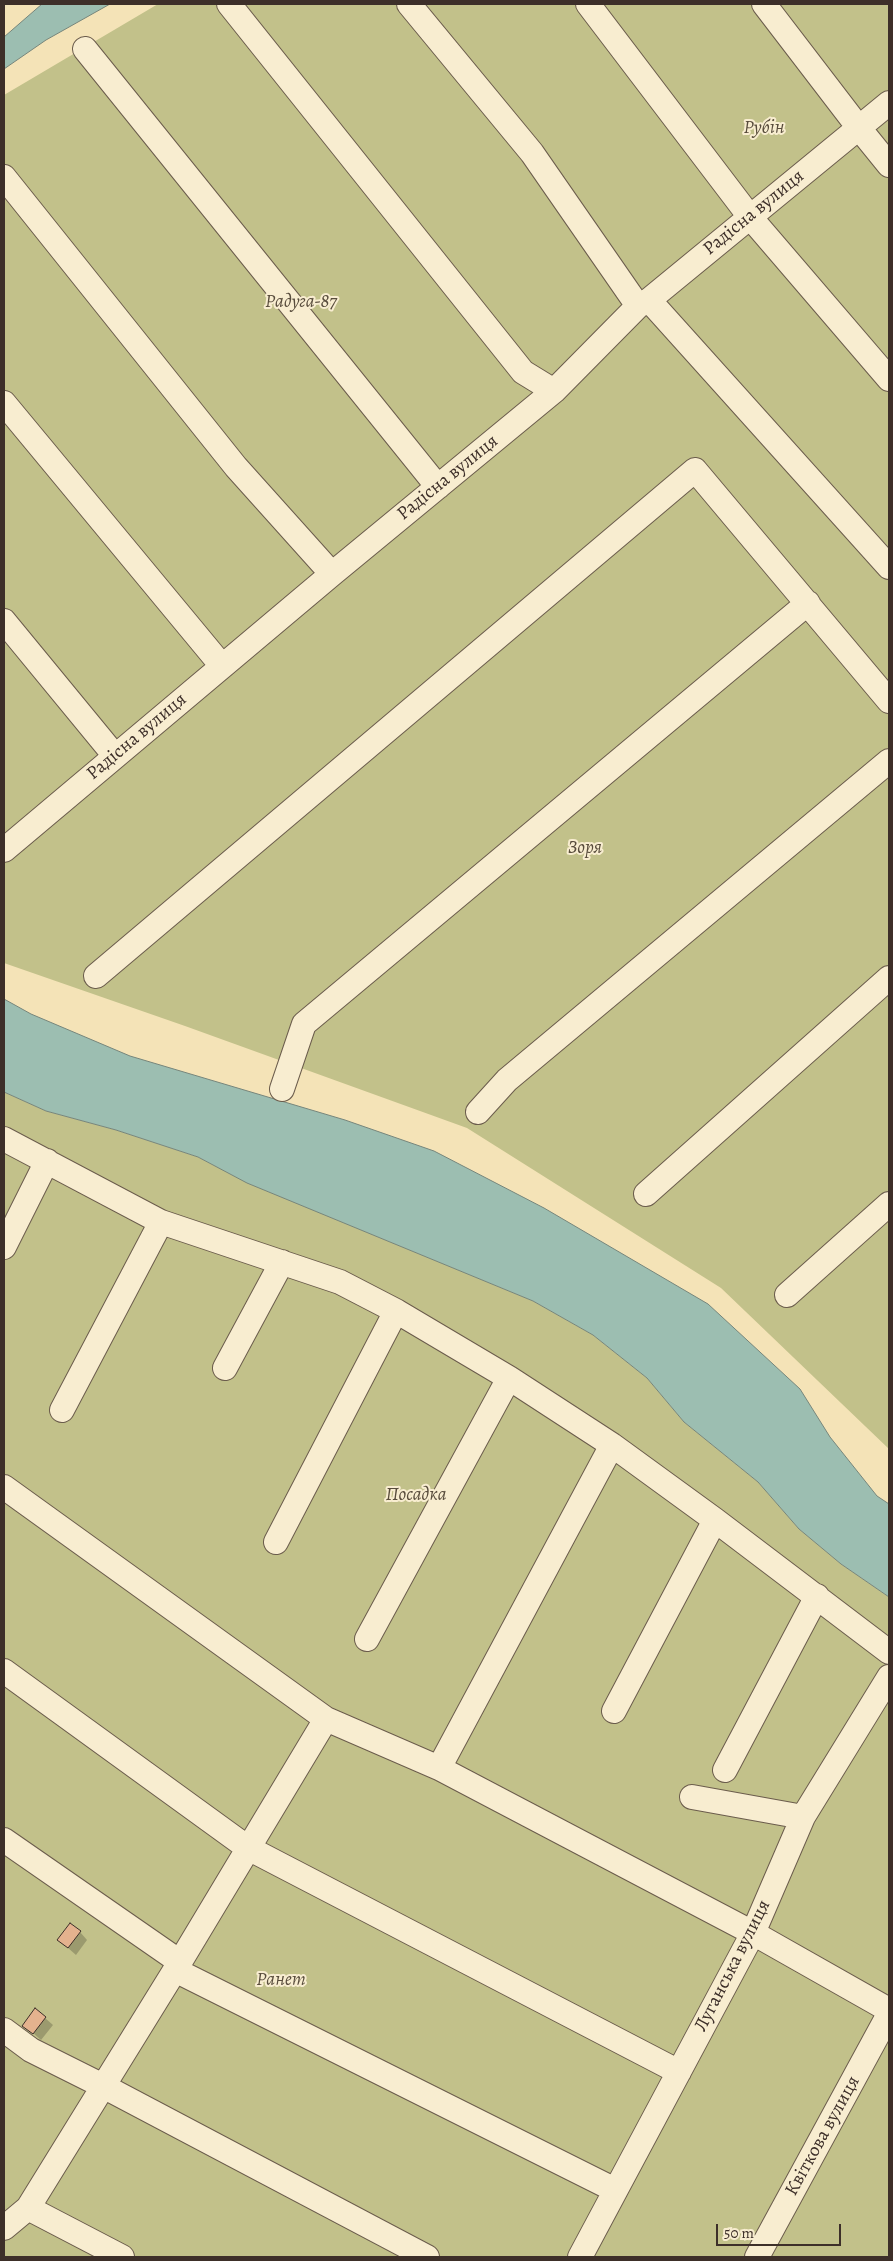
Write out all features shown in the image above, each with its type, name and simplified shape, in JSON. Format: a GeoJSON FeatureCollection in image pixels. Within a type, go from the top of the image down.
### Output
{"type":"FeatureCollection","features":[{"type":"Feature","properties":{"kind":"street"},"geometry":{"type":"LineString","coordinates":[[229,4],[523,372],[554,391]]}},
{"type":"Feature","properties":{"kind":"street"},"geometry":{"type":"LineString","coordinates":[[409,4],[532,153],[644,303],[889,567]]}},
{"type":"Feature","properties":{"kind":"street"},"geometry":{"type":"LineString","coordinates":[[588,4],[750,217],[889,379]]}},
{"type":"Feature","properties":{"kind":"street"},"geometry":{"type":"LineString","coordinates":[[764,4],[889,164]]}},
{"type":"Feature","properties":{"kind":"street"},"geometry":{"type":"LineString","coordinates":[[84,49],[438,486]]}},
{"type":"Feature","properties":{"kind":"street","name":"Радісна вулиця"},"geometry":{"type":"LineString","coordinates":[[7,839],[115,756],[554,391],[644,303],[889,103]]}},
{"type":"Feature","properties":{"kind":"street"},"geometry":{"type":"LineString","coordinates":[[4,177],[236,467],[332,574]]}},
{"type":"Feature","properties":{"kind":"street"},"geometry":{"type":"LineString","coordinates":[[4,402],[222,666]]}},
{"type":"Feature","properties":{"kind":"street"},"geometry":{"type":"LineString","coordinates":[[96,976],[695,470],[889,701]]}},
{"type":"Feature","properties":{"kind":"street"},"geometry":{"type":"LineString","coordinates":[[282,1089],[304,1024],[808,603]]}},
{"type":"Feature","properties":{"kind":"street"},"geometry":{"type":"LineString","coordinates":[[4,621],[115,756]]}},
{"type":"Feature","properties":{"kind":"street"},"geometry":{"type":"LineString","coordinates":[[478,1112],[507,1080],[889,761]]}},
{"type":"Feature","properties":{"kind":"street"},"geometry":{"type":"LineString","coordinates":[[646,1194],[889,978]]}},
{"type":"Feature","properties":{"kind":"street"},"geometry":{"type":"LineString","coordinates":[[4,1139],[160,1222],[340,1282],[396,1311],[509,1378],[612,1445],[817,1596],[889,1652]]}},
{"type":"Feature","properties":{"kind":"street"},"geometry":{"type":"LineString","coordinates":[[4,1247],[47,1161]]}},
{"type":"Feature","properties":{"kind":"street"},"geometry":{"type":"LineString","coordinates":[[787,1295],[889,1204]]}},
{"type":"Feature","properties":{"kind":"street"},"geometry":{"type":"LineString","coordinates":[[62,1410],[160,1222]]}},
{"type":"Feature","properties":{"kind":"street"},"geometry":{"type":"LineString","coordinates":[[226,1368],[282,1262]]}},
{"type":"Feature","properties":{"kind":"street"},"geometry":{"type":"LineString","coordinates":[[276,1542],[396,1311]]}},
{"type":"Feature","properties":{"kind":"street"},"geometry":{"type":"LineString","coordinates":[[367,1639],[509,1378]]}},
{"type":"Feature","properties":{"kind":"street"},"geometry":{"type":"LineString","coordinates":[[439,1768],[612,1445]]}},
{"type":"Feature","properties":{"kind":"street"},"geometry":{"type":"LineString","coordinates":[[4,1487],[326,1719],[439,1768],[753,1932],[889,2010]]}},
{"type":"Feature","properties":{"kind":"street"},"geometry":{"type":"LineString","coordinates":[[614,1711],[715,1520]]}},
{"type":"Feature","properties":{"kind":"street"},"geometry":{"type":"LineString","coordinates":[[725,1770],[817,1596]]}},
{"type":"Feature","properties":{"kind":"street"},"geometry":{"type":"LineString","coordinates":[[4,1671],[248,1848],[679,2072]]}},
{"type":"Feature","properties":{"kind":"street","name":"Луганська вулиця"},"geometry":{"type":"LineString","coordinates":[[580,2257],[753,1932],[803,1818],[889,1676]]}},
{"type":"Feature","properties":{"kind":"street"},"geometry":{"type":"LineString","coordinates":[[4,2228],[28,2208],[178,1966],[326,1719]]}},
{"type":"Feature","properties":{"kind":"street"},"geometry":{"type":"LineString","coordinates":[[692,1797],[803,1818]]}},
{"type":"Feature","properties":{"kind":"street"},"geometry":{"type":"LineString","coordinates":[[4,1840],[178,1966],[615,2190]]}},
{"type":"Feature","properties":{"kind":"street","name":"Квіткова вулиця"},"geometry":{"type":"LineString","coordinates":[[757,2257],[889,2014]]}},
{"type":"Feature","properties":{"kind":"street"},"geometry":{"type":"LineString","coordinates":[[4,2030],[32,2050],[427,2257]]}},
{"type":"Feature","properties":{"kind":"street"},"geometry":{"type":"LineString","coordinates":[[28,2208],[122,2257]]}},
{"type":"Feature","properties":{"kind":"green space"},"geometry":{"type":"Polygon","coordinates":[[[158,4],[889,4],[889,1449],[721,1288],[467,1128],[4,963],[4,95],[158,4]]]}},
{"type":"Feature","properties":{"kind":"green space"},"geometry":{"type":"Polygon","coordinates":[[[4,1092],[46,1111],[116,1130],[198,1157],[248,1183],[533,1301],[593,1335],[647,1378],[684,1422],[758,1482],[799,1529],[841,1564],[889,1597],[889,2257],[4,2257],[4,1092]]]}},
{"type":"Feature","properties":{"kind":"shaded area"},"geometry":{"type":"Polygon","coordinates":[[[42,4],[110,4],[46,40],[4,69],[4,37],[42,4]]]}},
{"type":"Feature","properties":{"kind":"shaded area"},"geometry":{"type":"Polygon","coordinates":[[[4,999],[31,1014],[130,1056],[345,1120],[434,1151],[544,1208],[708,1304],[800,1389],[830,1437],[877,1496],[889,1504],[889,1597],[841,1564],[799,1529],[758,1482],[684,1422],[647,1378],[593,1335],[533,1301],[247,1183],[198,1157],[116,1130],[46,1111],[4,1092],[4,999]]]}},
{"type":"Feature","properties":{"kind":"building"},"geometry":{"type":"Polygon","coordinates":[[[70,1923],[81,1931],[68,1948],[57,1940],[70,1923]]]}},
{"type":"Feature","properties":{"kind":"building"},"geometry":{"type":"Polygon","coordinates":[[[35,2008],[46,2017],[33,2034],[22,2026],[35,2008]]]}},
{"type":"Feature","properties":{"kind":"park label","name":"Рубін"},"geometry":{"type":"Point","coordinates":[764,128]}},
{"type":"Feature","properties":{"kind":"park label","name":"Радуга-87"},"geometry":{"type":"Point","coordinates":[301,302]}},
{"type":"Feature","properties":{"kind":"park label","name":"Зоря"},"geometry":{"type":"Point","coordinates":[585,848]}},
{"type":"Feature","properties":{"kind":"park label","name":"Посадка"},"geometry":{"type":"Point","coordinates":[416,1495]}},
{"type":"Feature","properties":{"kind":"park label","name":"Ранет"},"geometry":{"type":"Point","coordinates":[281,1980]}}]}
